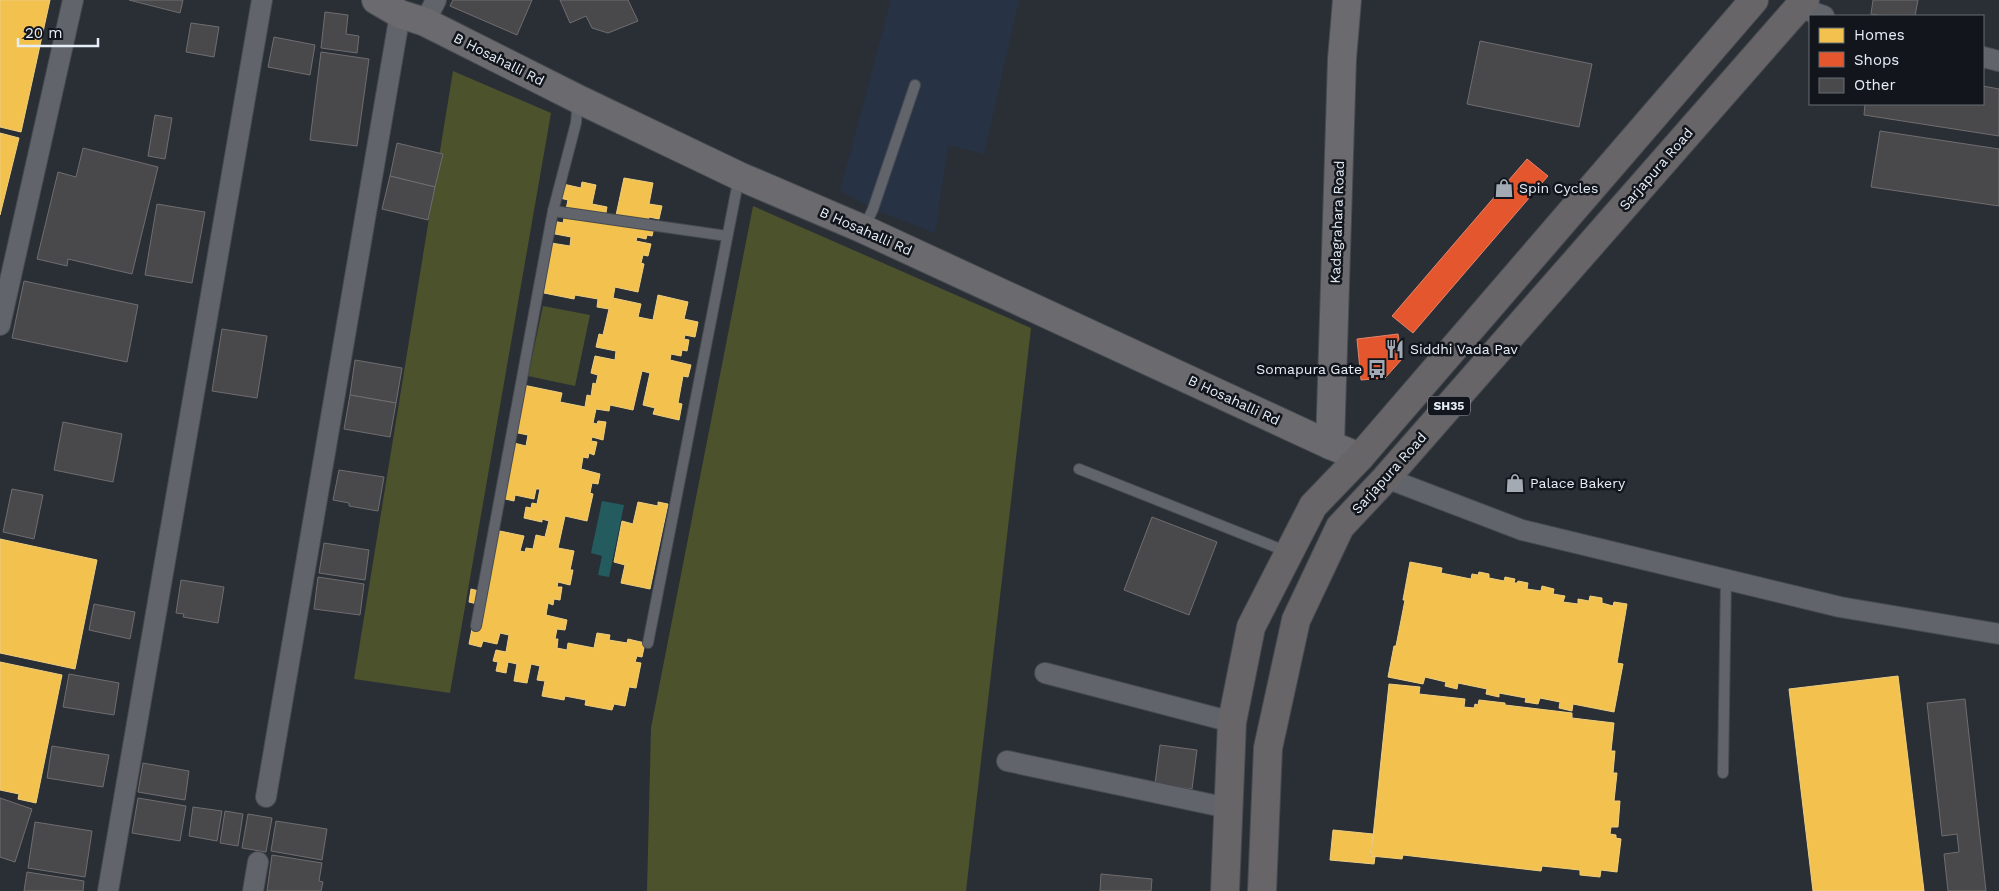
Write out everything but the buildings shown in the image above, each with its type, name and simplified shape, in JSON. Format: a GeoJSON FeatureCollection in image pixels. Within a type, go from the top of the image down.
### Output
{"type":"FeatureCollection","features":[{"type":"Feature","properties":{"kind":"main road"},"geometry":{"type":"LineString","coordinates":[[1225,891],[1232,722],[1251,627],[1312,506],[1360,457],[1754,0]]}},
{"type":"Feature","properties":{"kind":"main road","name":"Sarjapura Road"},"geometry":{"type":"LineString","coordinates":[[1262,891],[1268,748],[1296,620],[1340,527],[1386,478],[1801,4]]}},
{"type":"Feature","properties":{"kind":"street"},"geometry":{"type":"LineString","coordinates":[[0,325],[73,0]]}},
{"type":"Feature","properties":{"kind":"street"},"geometry":{"type":"LineString","coordinates":[[108,891],[262,0]]}},
{"type":"Feature","properties":{"kind":"street","name":"B Hosahalli Rd"},"geometry":{"type":"LineString","coordinates":[[376,0],[420,12],[578,100],[739,176],[863,229],[1330,445],[1360,457]]}},
{"type":"Feature","properties":{"kind":"street","name":"Kadagrahara Road"},"geometry":{"type":"LineString","coordinates":[[1330,445],[1342,59],[1347,0]]}},
{"type":"Feature","properties":{"kind":"street"},"geometry":{"type":"LineString","coordinates":[[1801,4],[1822,15]]}},
{"type":"Feature","properties":{"kind":"street"},"geometry":{"type":"LineString","coordinates":[[266,797],[420,12]]}},
{"type":"Feature","properties":{"kind":"street"},"geometry":{"type":"LineString","coordinates":[[1984,57],[1999,61]]}},
{"type":"Feature","properties":{"kind":"street"},"geometry":{"type":"LineString","coordinates":[[1386,478],[1522,530],[1840,607],[1999,634]]}},
{"type":"Feature","properties":{"kind":"street"},"geometry":{"type":"LineString","coordinates":[[1045,673],[1232,722]]}},
{"type":"Feature","properties":{"kind":"street"},"geometry":{"type":"LineString","coordinates":[[1007,761],[1228,808]]}},
{"type":"Feature","properties":{"kind":"street"},"geometry":{"type":"LineString","coordinates":[[253,891],[258,862]]}},
{"type":"Feature","properties":{"kind":"lane"},"geometry":{"type":"LineString","coordinates":[[863,229],[873,209],[915,85]]}},
{"type":"Feature","properties":{"kind":"lane"},"geometry":{"type":"LineString","coordinates":[[476,626],[553,211],[576,123],[578,100]]}},
{"type":"Feature","properties":{"kind":"lane"},"geometry":{"type":"LineString","coordinates":[[648,643],[739,176]]}},
{"type":"Feature","properties":{"kind":"lane"},"geometry":{"type":"LineString","coordinates":[[553,211],[727,236]]}},
{"type":"Feature","properties":{"kind":"lane"},"geometry":{"type":"LineString","coordinates":[[1079,469],[1288,553]]}},
{"type":"Feature","properties":{"kind":"lane"},"geometry":{"type":"LineString","coordinates":[[1723,773],[1726,579]]}},
{"type":"Feature","properties":{"kind":"shaded area"},"geometry":{"type":"Polygon","coordinates":[[[891,0],[1019,0],[984,154],[948,145],[935,233],[873,209],[840,191],[891,0]]]}},
{"type":"Feature","properties":{"kind":"shaded area"},"geometry":{"type":"Polygon","coordinates":[[[602,501],[624,505],[609,577],[598,575],[602,556],[591,553],[602,501]]]}},
{"type":"Feature","properties":{"kind":"green space"},"geometry":{"type":"Polygon","coordinates":[[[453,71],[551,113],[450,693],[354,679],[453,71]]]}},
{"type":"Feature","properties":{"kind":"green space"},"geometry":{"type":"Polygon","coordinates":[[[753,206],[1031,328],[966,891],[647,891],[651,728],[753,206]]]}},
{"type":"Feature","properties":{"kind":"green space"},"geometry":{"type":"Polygon","coordinates":[[[543,306],[590,315],[575,386],[528,376],[543,306]]]}},
{"type":"Feature","properties":{"kind":"place","name":"Spin Cycles"},"geometry":{"type":"Point","coordinates":[1504,188]}},
{"type":"Feature","properties":{"kind":"place","name":"Siddhi Vada Pav"},"geometry":{"type":"Point","coordinates":[1395,349]}},
{"type":"Feature","properties":{"kind":"place","name":"Somapura Gate"},"geometry":{"type":"Point","coordinates":[1377,369]}},
{"type":"Feature","properties":{"kind":"place","name":"Palace Bakery"},"geometry":{"type":"Point","coordinates":[1515,483]}}]}
